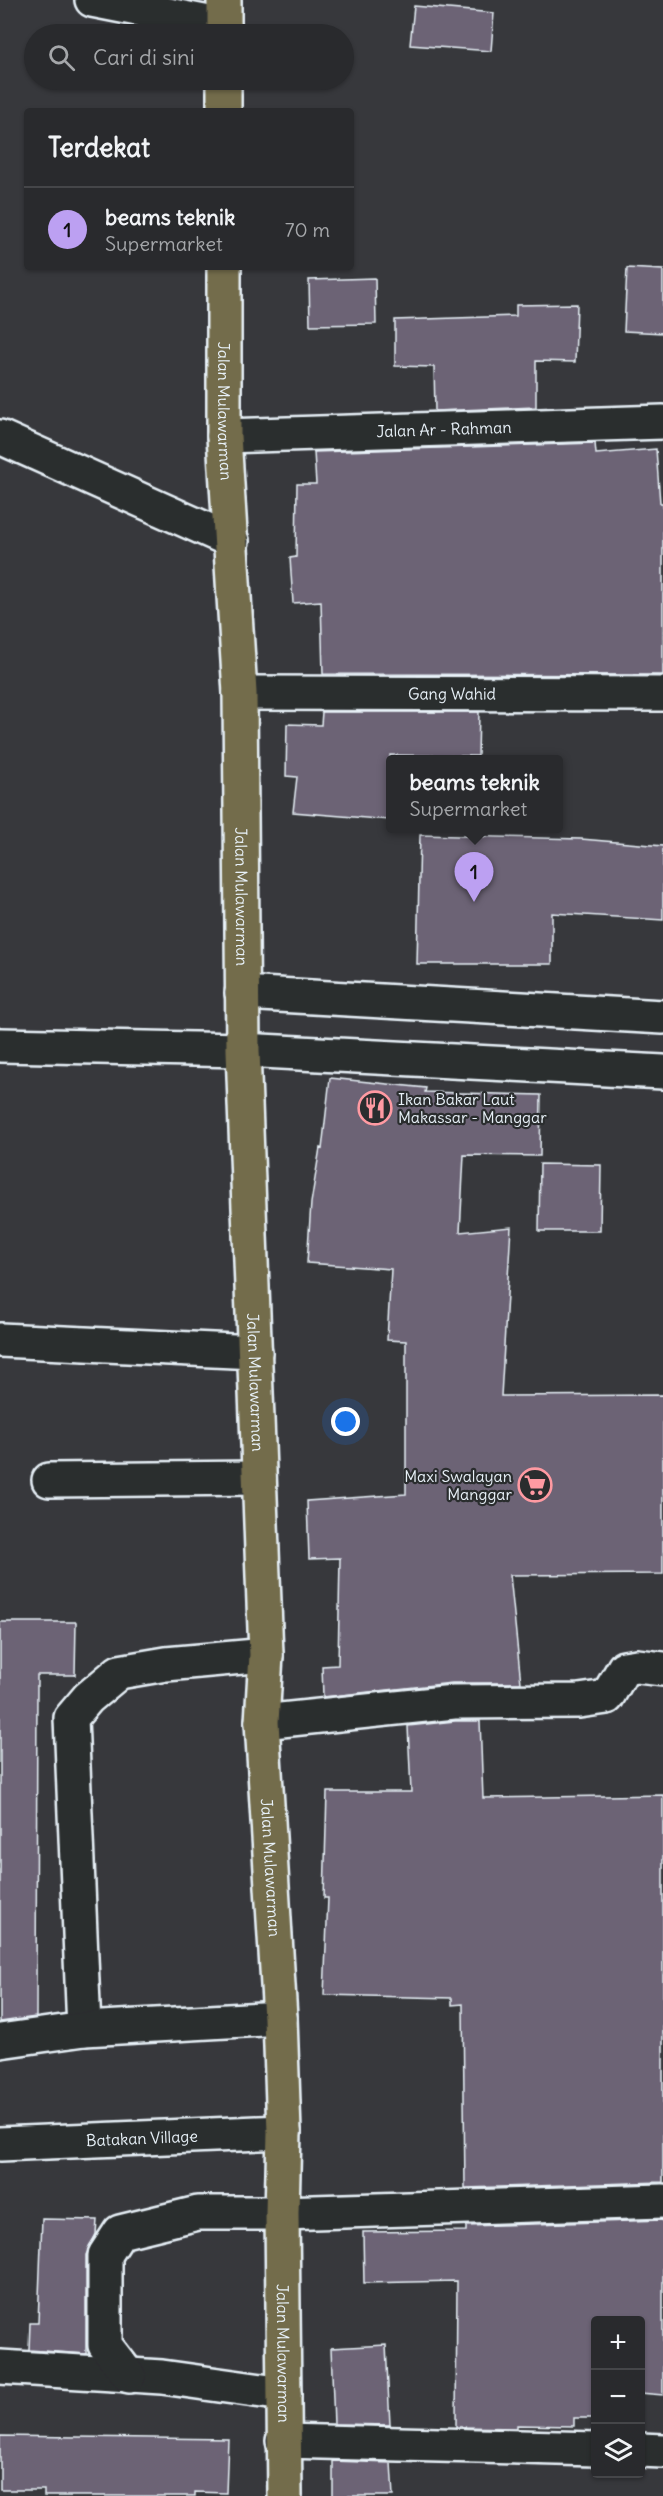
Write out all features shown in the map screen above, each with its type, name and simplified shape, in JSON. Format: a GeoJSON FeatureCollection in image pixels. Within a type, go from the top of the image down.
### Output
{"type":"FeatureCollection","features":[{"type":"Feature","properties":{"kind":"main road"},"geometry":{"type":"LineString","coordinates":[[224,90],[224,108]]}},
{"type":"Feature","properties":{"kind":"main road","name":"Jalan Mulawarman"},"geometry":{"type":"LineString","coordinates":[[224,270],[224,436],[240,693],[243,1050],[266,1655],[262,1722],[280,2018],[284,2132],[282,2213],[285,2496]]}},
{"type":"Feature","properties":{"kind":"street"},"geometry":{"type":"LineString","coordinates":[[92,0],[224,20]]}},
{"type":"Feature","properties":{"kind":"street","name":"Jalan Ar - Rahman"},"geometry":{"type":"LineString","coordinates":[[224,436],[663,422]]}},
{"type":"Feature","properties":{"kind":"street"},"geometry":{"type":"LineString","coordinates":[[0,437],[232,541]]}},
{"type":"Feature","properties":{"kind":"street","name":"Gang Wahid"},"geometry":{"type":"LineString","coordinates":[[240,693],[663,694]]}},
{"type":"Feature","properties":{"kind":"street"},"geometry":{"type":"LineString","coordinates":[[242,993],[663,1017]]}},
{"type":"Feature","properties":{"kind":"street"},"geometry":{"type":"LineString","coordinates":[[0,1045],[243,1050],[663,1072]]}},
{"type":"Feature","properties":{"kind":"street"},"geometry":{"type":"LineString","coordinates":[[0,1340],[255,1353]]}},
{"type":"Feature","properties":{"kind":"street"},"geometry":{"type":"LineString","coordinates":[[49,1480],[260,1478]]}},
{"type":"Feature","properties":{"kind":"street"},"geometry":{"type":"LineString","coordinates":[[84,2029],[71,1718],[88,1698],[119,1672],[166,1664],[266,1655]]}},
{"type":"Feature","properties":{"kind":"street"},"geometry":{"type":"LineString","coordinates":[[262,1722],[454,1702],[579,1701],[607,1697],[624,1668],[637,1666],[663,1669]]}},
{"type":"Feature","properties":{"kind":"street"},"geometry":{"type":"LineString","coordinates":[[0,2041],[84,2029],[280,2018]]}},
{"type":"Feature","properties":{"kind":"street","name":"Batakan Village"},"geometry":{"type":"LineString","coordinates":[[0,2144],[284,2132]]}},
{"type":"Feature","properties":{"kind":"street"},"geometry":{"type":"LineString","coordinates":[[129,2376],[105,2345],[105,2255],[120,2232],[198,2213],[282,2213],[663,2201]]}},
{"type":"Feature","properties":{"kind":"street"},"geometry":{"type":"LineString","coordinates":[[0,2367],[162,2377],[284,2394]]}},
{"type":"Feature","properties":{"kind":"street"},"geometry":{"type":"LineString","coordinates":[[283,2441],[591,2449]]}},
{"type":"Feature","properties":{"kind":"street"},"geometry":{"type":"LineString","coordinates":[[645,2450],[663,2451]]}},
{"type":"Feature","properties":{"kind":"building"},"geometry":{"type":"Polygon","coordinates":[[[414,6],[494,13],[491,51],[410,45],[414,6]]]}},
{"type":"Feature","properties":{"kind":"building"},"geometry":{"type":"Polygon","coordinates":[[[627,268],[663,270],[663,333],[624,331],[627,268]]]}},
{"type":"Feature","properties":{"kind":"building"},"geometry":{"type":"Polygon","coordinates":[[[375,278],[376,324],[310,325],[309,280],[375,278]]]}},
{"type":"Feature","properties":{"kind":"building"},"geometry":{"type":"Polygon","coordinates":[[[577,304],[575,362],[536,361],[536,407],[435,411],[434,367],[395,366],[395,320],[516,316],[516,305],[577,304]]]}},
{"type":"Feature","properties":{"kind":"building"},"geometry":{"type":"Polygon","coordinates":[[[595,443],[596,454],[656,449],[660,503],[663,503],[663,675],[323,674],[321,601],[293,603],[290,558],[296,557],[297,484],[316,484],[314,452],[595,443]]]}},
{"type":"Feature","properties":{"kind":"building"},"geometry":{"type":"Polygon","coordinates":[[[322,712],[479,712],[478,755],[386,755],[386,820],[293,812],[297,777],[286,776],[287,724],[321,725],[322,712]]]}},
{"type":"Feature","properties":{"kind":"building"},"geometry":{"type":"Polygon","coordinates":[[[420,835],[581,839],[663,846],[663,920],[552,913],[552,964],[417,964],[420,835]]]}},
{"type":"Feature","properties":{"kind":"building"},"geometry":{"type":"Polygon","coordinates":[[[330,1078],[426,1088],[425,1092],[541,1095],[540,1156],[464,1155],[460,1232],[511,1227],[501,1396],[663,1395],[663,1574],[510,1575],[521,1683],[452,1683],[323,1697],[322,1666],[338,1665],[340,1558],[309,1559],[307,1501],[406,1494],[406,1341],[387,1340],[391,1269],[307,1263],[311,1203],[320,1148],[322,1149],[330,1078]]]}},
{"type":"Feature","properties":{"kind":"building"},"geometry":{"type":"Polygon","coordinates":[[[540,1164],[601,1165],[600,1231],[539,1231],[540,1164]]]}},
{"type":"Feature","properties":{"kind":"building"},"geometry":{"type":"Polygon","coordinates":[[[0,1622],[76,1622],[75,1675],[37,1675],[36,2017],[0,2022],[0,1622]]]}},
{"type":"Feature","properties":{"kind":"building"},"geometry":{"type":"Polygon","coordinates":[[[480,1721],[483,1798],[663,1795],[663,2182],[465,2188],[463,2004],[452,2005],[452,1998],[324,1995],[328,1898],[324,1898],[327,1792],[411,1792],[408,1726],[480,1721]]]}},
{"type":"Feature","properties":{"kind":"building"},"geometry":{"type":"Polygon","coordinates":[[[42,2219],[97,2220],[96,2234],[86,2255],[86,2354],[29,2350],[30,2323],[38,2323],[42,2219]]]}},
{"type":"Feature","properties":{"kind":"building"},"geometry":{"type":"Polygon","coordinates":[[[663,2220],[663,2395],[645,2393],[645,2316],[591,2316],[591,2418],[574,2418],[574,2426],[456,2427],[457,2281],[364,2283],[363,2232],[466,2231],[466,2226],[663,2220]]]}},
{"type":"Feature","properties":{"kind":"building"},"geometry":{"type":"Polygon","coordinates":[[[386,2345],[390,2425],[334,2424],[331,2348],[386,2345]]]}},
{"type":"Feature","properties":{"kind":"building"},"geometry":{"type":"Polygon","coordinates":[[[0,2436],[228,2439],[226,2493],[195,2492],[195,2496],[44,2496],[44,2490],[0,2490],[0,2436]]]}},
{"type":"Feature","properties":{"kind":"building"},"geometry":{"type":"Polygon","coordinates":[[[333,2461],[391,2463],[393,2496],[333,2496],[333,2461]]]}},
{"type":"Feature","properties":{"kind":"place","name":"beams teknik"},"geometry":{"type":"Point","coordinates":[474,902]}},
{"type":"Feature","properties":{"kind":"place","name":"Ikan Bakar Laut Makassar - Manggar"},"geometry":{"type":"Point","coordinates":[375,1108]}},
{"type":"Feature","properties":{"kind":"place","name":"Maxi Swalayan Manggar"},"geometry":{"type":"Point","coordinates":[535,1485]}}]}
